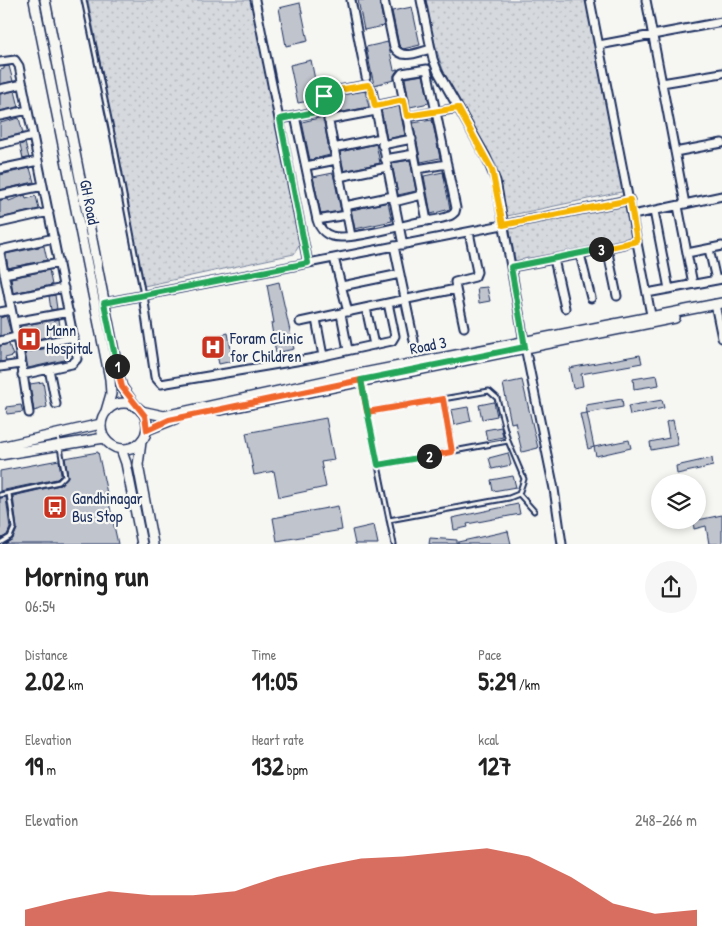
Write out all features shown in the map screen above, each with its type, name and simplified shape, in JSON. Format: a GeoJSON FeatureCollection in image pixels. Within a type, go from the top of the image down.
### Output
{"type":"FeatureCollection","features":[{"type":"Feature","properties":{"kind":"main road","name":"GH Road"},"geometry":{"type":"LineString","coordinates":[[34,0],[110,379],[111,394],[106,411]]}},
{"type":"Feature","properties":{"kind":"main road","name":"GH Road"},"geometry":{"type":"LineString","coordinates":[[45,0],[122,387],[139,409]]}},
{"type":"Feature","properties":{"kind":"main road","name":"Road 3"},"geometry":{"type":"LineString","coordinates":[[139,409],[164,416],[719,307]]}},
{"type":"Feature","properties":{"kind":"main road","name":"Road 3"},"geometry":{"type":"LineString","coordinates":[[147,430],[169,420],[360,377]]}},
{"type":"Feature","properties":{"kind":"main road"},"geometry":{"type":"LineString","coordinates":[[124,403],[139,409],[147,423],[147,430],[140,442],[135,446],[121,449],[109,444],[104,438],[101,424],[106,411],[117,404],[124,403]]}},
{"type":"Feature","properties":{"kind":"main road"},"geometry":{"type":"LineString","coordinates":[[0,447],[101,424]]}},
{"type":"Feature","properties":{"kind":"main road"},"geometry":{"type":"LineString","coordinates":[[0,455],[104,438]]}},
{"type":"Feature","properties":{"kind":"main road"},"geometry":{"type":"LineString","coordinates":[[140,442],[138,465],[152,544]]}},
{"type":"Feature","properties":{"kind":"main road"},"geometry":{"type":"LineString","coordinates":[[121,449],[126,462],[142,544]]}},
{"type":"Feature","properties":{"kind":"street"},"geometry":{"type":"LineString","coordinates":[[255,0],[308,263]]}},
{"type":"Feature","properties":{"kind":"street"},"geometry":{"type":"LineString","coordinates":[[351,0],[366,77]]}},
{"type":"Feature","properties":{"kind":"street"},"geometry":{"type":"LineString","coordinates":[[384,0],[396,52],[404,55],[431,49]]}},
{"type":"Feature","properties":{"kind":"street"},"geometry":{"type":"LineString","coordinates":[[421,0],[431,49],[438,72],[492,170],[554,489],[562,544]]}},
{"type":"Feature","properties":{"kind":"street"},"geometry":{"type":"LineString","coordinates":[[590,0],[652,320]]}},
{"type":"Feature","properties":{"kind":"street"},"geometry":{"type":"LineString","coordinates":[[646,0],[676,152],[687,254],[693,284]]}},
{"type":"Feature","properties":{"kind":"street"},"geometry":{"type":"LineString","coordinates":[[599,45],[722,22]]}},
{"type":"Feature","properties":{"kind":"street"},"geometry":{"type":"LineString","coordinates":[[0,62],[15,60],[19,66],[78,355],[72,364],[22,375]]}},
{"type":"Feature","properties":{"kind":"street"},"geometry":{"type":"LineString","coordinates":[[295,116],[316,220],[318,226],[327,234],[332,236],[351,236],[427,221],[450,216],[455,212],[447,164],[428,72],[425,69],[401,74],[400,77],[427,221]]}},
{"type":"Feature","properties":{"kind":"street"},"geometry":{"type":"LineString","coordinates":[[662,83],[722,73]]}},
{"type":"Feature","properties":{"kind":"street"},"geometry":{"type":"LineString","coordinates":[[0,89],[23,84]]}},
{"type":"Feature","properties":{"kind":"street"},"geometry":{"type":"LineString","coordinates":[[351,236],[324,96],[327,92],[368,85],[371,88],[403,245]]}},
{"type":"Feature","properties":{"kind":"street"},"geometry":{"type":"LineString","coordinates":[[328,120],[404,100]]}},
{"type":"Feature","properties":{"kind":"street"},"geometry":{"type":"LineString","coordinates":[[407,116],[458,108]]}},
{"type":"Feature","properties":{"kind":"street"},"geometry":{"type":"LineString","coordinates":[[0,116],[28,110]]}},
{"type":"Feature","properties":{"kind":"street"},"geometry":{"type":"LineString","coordinates":[[280,119],[326,110]]}},
{"type":"Feature","properties":{"kind":"street"},"geometry":{"type":"LineString","coordinates":[[0,144],[34,136]]}},
{"type":"Feature","properties":{"kind":"street"},"geometry":{"type":"LineString","coordinates":[[333,148],[381,141],[412,139]]}},
{"type":"Feature","properties":{"kind":"street"},"geometry":{"type":"LineString","coordinates":[[676,152],[722,143]]}},
{"type":"Feature","properties":{"kind":"street"},"geometry":{"type":"LineString","coordinates":[[385,159],[414,154]]}},
{"type":"Feature","properties":{"kind":"street"},"geometry":{"type":"LineString","coordinates":[[306,166],[336,160]]}},
{"type":"Feature","properties":{"kind":"street"},"geometry":{"type":"LineString","coordinates":[[0,169],[38,161]]}},
{"type":"Feature","properties":{"kind":"street"},"geometry":{"type":"LineString","coordinates":[[417,169],[447,164]]}},
{"type":"Feature","properties":{"kind":"street"},"geometry":{"type":"LineString","coordinates":[[339,177],[387,167]]}},
{"type":"Feature","properties":{"kind":"street"},"geometry":{"type":"LineString","coordinates":[[0,195],[43,186]]}},
{"type":"Feature","properties":{"kind":"street"},"geometry":{"type":"LineString","coordinates":[[345,206],[422,195]]}},
{"type":"Feature","properties":{"kind":"street"},"geometry":{"type":"LineString","coordinates":[[633,215],[722,197]]}},
{"type":"Feature","properties":{"kind":"street"},"geometry":{"type":"LineString","coordinates":[[104,303],[630,200]]}},
{"type":"Feature","properties":{"kind":"street"},"geometry":{"type":"LineString","coordinates":[[654,211],[670,288]]}},
{"type":"Feature","properties":{"kind":"street"},"geometry":{"type":"LineString","coordinates":[[0,223],[49,212]]}},
{"type":"Feature","properties":{"kind":"street"},"geometry":{"type":"LineString","coordinates":[[316,220],[347,215]]}},
{"type":"Feature","properties":{"kind":"street"},"geometry":{"type":"LineString","coordinates":[[464,326],[455,282],[475,277],[478,272],[469,232]]}},
{"type":"Feature","properties":{"kind":"street"},"geometry":{"type":"LineString","coordinates":[[29,413],[19,348],[0,252],[54,238]]}},
{"type":"Feature","properties":{"kind":"street"},"geometry":{"type":"LineString","coordinates":[[511,267],[637,241]]}},
{"type":"Feature","properties":{"kind":"street"},"geometry":{"type":"LineString","coordinates":[[394,246],[414,341]]}},
{"type":"Feature","properties":{"kind":"street"},"geometry":{"type":"LineString","coordinates":[[687,254],[722,246]]}},
{"type":"Feature","properties":{"kind":"street"},"geometry":{"type":"LineString","coordinates":[[607,248],[617,296]]}},
{"type":"Feature","properties":{"kind":"street"},"geometry":{"type":"LineString","coordinates":[[647,292],[719,280],[709,249]]}},
{"type":"Feature","properties":{"kind":"street"},"geometry":{"type":"LineString","coordinates":[[580,254],[591,298]]}},
{"type":"Feature","properties":{"kind":"street"},"geometry":{"type":"LineString","coordinates":[[334,258],[342,286],[348,350]]}},
{"type":"Feature","properties":{"kind":"street"},"geometry":{"type":"LineString","coordinates":[[554,259],[565,308]]}},
{"type":"Feature","properties":{"kind":"street"},"geometry":{"type":"LineString","coordinates":[[4,274],[59,263]]}},
{"type":"Feature","properties":{"kind":"street"},"geometry":{"type":"LineString","coordinates":[[342,286],[400,274]]}},
{"type":"Feature","properties":{"kind":"street"},"geometry":{"type":"LineString","coordinates":[[9,299],[64,288]]}},
{"type":"Feature","properties":{"kind":"street"},"geometry":{"type":"LineString","coordinates":[[300,322],[456,289]]}},
{"type":"Feature","properties":{"kind":"street"},"geometry":{"type":"LineString","coordinates":[[143,295],[155,377],[161,384],[324,356],[395,339],[388,303]]}},
{"type":"Feature","properties":{"kind":"street"},"geometry":{"type":"LineString","coordinates":[[719,307],[722,338]]}},
{"type":"Feature","properties":{"kind":"street"},"geometry":{"type":"LineString","coordinates":[[366,308],[374,345]]}},
{"type":"Feature","properties":{"kind":"street"},"geometry":{"type":"LineString","coordinates":[[0,312],[11,310]]}},
{"type":"Feature","properties":{"kind":"street"},"geometry":{"type":"LineString","coordinates":[[14,322],[69,312]]}},
{"type":"Feature","properties":{"kind":"street"},"geometry":{"type":"LineString","coordinates":[[316,319],[324,356]]}},
{"type":"Feature","properties":{"kind":"street"},"geometry":{"type":"LineString","coordinates":[[0,340],[16,337]]}},
{"type":"Feature","properties":{"kind":"street"},"geometry":{"type":"LineString","coordinates":[[19,348],[74,337]]}},
{"type":"Feature","properties":{"kind":"street"},"geometry":{"type":"LineString","coordinates":[[0,368],[21,364]]}},
{"type":"Feature","properties":{"kind":"street"},"geometry":{"type":"LineString","coordinates":[[49,369],[56,404]]}},
{"type":"Feature","properties":{"kind":"lane"},"geometry":{"type":"LineString","coordinates":[[84,0],[143,295]]}},
{"type":"Feature","properties":{"kind":"lane"},"geometry":{"type":"LineString","coordinates":[[360,377],[394,544]]}},
{"type":"Feature","properties":{"kind":"lane"},"geometry":{"type":"LineString","coordinates":[[367,412],[492,392],[497,398],[508,441],[524,478],[519,494]]}},
{"type":"Feature","properties":{"kind":"lane"},"geometry":{"type":"LineString","coordinates":[[443,399],[452,452]]}},
{"type":"Feature","properties":{"kind":"lane"},"geometry":{"type":"LineString","coordinates":[[0,495],[59,482],[65,476],[57,434]]}},
{"type":"Feature","properties":{"kind":"lane"},"geometry":{"type":"LineString","coordinates":[[378,465],[508,441]]}},
{"type":"Feature","properties":{"kind":"lane"},"geometry":{"type":"LineString","coordinates":[[0,543],[10,537],[14,528],[9,494]]}},
{"type":"Feature","properties":{"kind":"lane"},"geometry":{"type":"LineString","coordinates":[[519,494],[534,511]]}},
{"type":"Feature","properties":{"kind":"lane"},"geometry":{"type":"LineString","coordinates":[[389,520],[509,498],[519,494]]}},
{"type":"Feature","properties":{"kind":"shaded area"},"geometry":{"type":"Polygon","coordinates":[[[88,0],[252,0],[300,244],[294,254],[144,286],[88,0]]]}},
{"type":"Feature","properties":{"kind":"shaded area"},"geometry":{"type":"Polygon","coordinates":[[[425,0],[588,0],[626,191],[507,216],[496,165],[451,88],[435,44],[425,0]]]}},
{"type":"Feature","properties":{"kind":"shaded area"},"geometry":{"type":"Polygon","coordinates":[[[625,195],[635,239],[516,264],[508,221],[625,195]]]}},
{"type":"Feature","properties":{"kind":"building"},"geometry":{"type":"Polygon","coordinates":[[[358,0],[379,0],[384,26],[364,30],[358,0]]]}},
{"type":"Feature","properties":{"kind":"building"},"geometry":{"type":"Polygon","coordinates":[[[300,3],[308,41],[286,46],[279,8],[300,3]]]}},
{"type":"Feature","properties":{"kind":"building"},"geometry":{"type":"Polygon","coordinates":[[[412,7],[420,45],[403,49],[399,45],[392,11],[412,7]]]}},
{"type":"Feature","properties":{"kind":"building"},"geometry":{"type":"Polygon","coordinates":[[[388,42],[394,70],[398,69],[394,75],[394,80],[374,85],[366,47],[388,42]]]}},
{"type":"Feature","properties":{"kind":"building"},"geometry":{"type":"Polygon","coordinates":[[[311,60],[319,99],[298,103],[290,65],[311,60]]]}},
{"type":"Feature","properties":{"kind":"building"},"geometry":{"type":"Polygon","coordinates":[[[9,66],[13,81],[0,84],[0,70],[9,66]]]}},
{"type":"Feature","properties":{"kind":"building"},"geometry":{"type":"Polygon","coordinates":[[[423,75],[429,103],[410,107],[405,78],[423,75]]]}},
{"type":"Feature","properties":{"kind":"building"},"geometry":{"type":"Polygon","coordinates":[[[15,91],[19,107],[0,111],[0,94],[15,91]]]}},
{"type":"Feature","properties":{"kind":"building"},"geometry":{"type":"Polygon","coordinates":[[[365,91],[369,107],[333,114],[330,97],[365,91]]]}},
{"type":"Feature","properties":{"kind":"building"},"geometry":{"type":"Polygon","coordinates":[[[399,106],[405,135],[387,139],[381,110],[399,106]]]}},
{"type":"Feature","properties":{"kind":"building"},"geometry":{"type":"Polygon","coordinates":[[[323,117],[330,155],[310,160],[302,122],[323,117]]]}},
{"type":"Feature","properties":{"kind":"building"},"geometry":{"type":"Polygon","coordinates":[[[19,118],[23,133],[0,139],[0,123],[19,118]]]}},
{"type":"Feature","properties":{"kind":"building"},"geometry":{"type":"Polygon","coordinates":[[[432,120],[440,158],[421,162],[413,123],[432,120]]]}},
{"type":"Feature","properties":{"kind":"building"},"geometry":{"type":"Polygon","coordinates":[[[25,143],[29,158],[23,159],[20,145],[25,143]]]}},
{"type":"Feature","properties":{"kind":"building"},"geometry":{"type":"Polygon","coordinates":[[[376,144],[380,163],[344,171],[340,152],[376,144]]]}},
{"type":"Feature","properties":{"kind":"building"},"geometry":{"type":"Polygon","coordinates":[[[410,160],[416,191],[398,195],[392,163],[410,160]]]}},
{"type":"Feature","properties":{"kind":"building"},"geometry":{"type":"Polygon","coordinates":[[[30,168],[34,182],[0,190],[0,175],[30,168]]]}},
{"type":"Feature","properties":{"kind":"building"},"geometry":{"type":"Polygon","coordinates":[[[443,172],[450,209],[431,214],[424,176],[443,172]]]}},
{"type":"Feature","properties":{"kind":"building"},"geometry":{"type":"Polygon","coordinates":[[[333,173],[341,211],[321,214],[313,177],[333,173]]]}},
{"type":"Feature","properties":{"kind":"building"},"geometry":{"type":"Polygon","coordinates":[[[25,195],[26,199],[36,196],[39,209],[0,218],[0,200],[8,199],[9,201],[25,195]]]}},
{"type":"Feature","properties":{"kind":"building"},"geometry":{"type":"Polygon","coordinates":[[[388,202],[392,221],[355,229],[351,210],[388,202]]]}},
{"type":"Feature","properties":{"kind":"building"},"geometry":{"type":"Polygon","coordinates":[[[44,246],[47,260],[8,268],[6,254],[44,246]]]}},
{"type":"Feature","properties":{"kind":"building"},"geometry":{"type":"Polygon","coordinates":[[[49,270],[52,285],[13,293],[11,278],[49,270]]]}},
{"type":"Feature","properties":{"kind":"building"},"geometry":{"type":"Polygon","coordinates":[[[279,282],[294,349],[276,353],[271,323],[274,323],[267,285],[279,282]]]}},
{"type":"Feature","properties":{"kind":"building"},"geometry":{"type":"Polygon","coordinates":[[[487,287],[490,301],[479,303],[477,288],[487,287]]]}},
{"type":"Feature","properties":{"kind":"building"},"geometry":{"type":"Polygon","coordinates":[[[55,295],[57,309],[51,310],[49,296],[55,295]]]}},
{"type":"Feature","properties":{"kind":"building"},"geometry":{"type":"Polygon","coordinates":[[[6,316],[11,333],[0,336],[0,318],[6,316]]]}},
{"type":"Feature","properties":{"kind":"building"},"geometry":{"type":"Polygon","coordinates":[[[59,319],[61,334],[23,342],[20,326],[59,319]]]}},
{"type":"Feature","properties":{"kind":"building"},"geometry":{"type":"Polygon","coordinates":[[[228,333],[233,361],[219,364],[213,337],[228,333]]]}},
{"type":"Feature","properties":{"kind":"building"},"geometry":{"type":"Polygon","coordinates":[[[9,344],[13,356],[5,358],[6,361],[0,362],[0,346],[9,344]]]}},
{"type":"Feature","properties":{"kind":"building"},"geometry":{"type":"Polygon","coordinates":[[[66,345],[69,359],[28,368],[25,352],[66,345]]]}},
{"type":"Feature","properties":{"kind":"building"},"geometry":{"type":"Polygon","coordinates":[[[640,355],[642,363],[581,374],[583,386],[573,388],[569,368],[640,355]]]}},
{"type":"Feature","properties":{"kind":"building"},"geometry":{"type":"Polygon","coordinates":[[[657,375],[659,385],[634,389],[633,379],[657,375]]]}},
{"type":"Feature","properties":{"kind":"building"},"geometry":{"type":"Polygon","coordinates":[[[522,380],[538,448],[522,452],[515,422],[511,423],[503,384],[522,380]]]}},
{"type":"Feature","properties":{"kind":"building"},"geometry":{"type":"Polygon","coordinates":[[[43,382],[47,407],[34,411],[30,384],[43,382]]]}},
{"type":"Feature","properties":{"kind":"building"},"geometry":{"type":"Polygon","coordinates":[[[622,399],[623,407],[587,413],[586,405],[622,399]]]}},
{"type":"Feature","properties":{"kind":"building"},"geometry":{"type":"Polygon","coordinates":[[[662,400],[664,408],[630,415],[628,406],[662,400]]]}},
{"type":"Feature","properties":{"kind":"building"},"geometry":{"type":"Polygon","coordinates":[[[494,402],[497,416],[482,419],[479,405],[494,402]]]}},
{"type":"Feature","properties":{"kind":"building"},"geometry":{"type":"Polygon","coordinates":[[[21,405],[23,412],[7,414],[6,407],[21,405]]]}},
{"type":"Feature","properties":{"kind":"building"},"geometry":{"type":"Polygon","coordinates":[[[468,407],[471,421],[454,425],[451,410],[468,407]]]}},
{"type":"Feature","properties":{"kind":"building"},"geometry":{"type":"Polygon","coordinates":[[[587,413],[594,447],[588,449],[580,414],[587,413]]]}},
{"type":"Feature","properties":{"kind":"building"},"geometry":{"type":"Polygon","coordinates":[[[326,418],[334,460],[321,462],[326,487],[279,497],[274,471],[254,475],[246,433],[326,418]]]}},
{"type":"Feature","properties":{"kind":"building"},"geometry":{"type":"Polygon","coordinates":[[[673,420],[678,445],[651,450],[650,442],[669,438],[666,422],[673,420]]]}},
{"type":"Feature","properties":{"kind":"building"},"geometry":{"type":"Polygon","coordinates":[[[501,427],[503,437],[487,440],[485,430],[501,427]]]}},
{"type":"Feature","properties":{"kind":"building"},"geometry":{"type":"Polygon","coordinates":[[[629,440],[631,448],[596,456],[594,447],[629,440]]]}},
{"type":"Feature","properties":{"kind":"building","name":"Gandhinagar Bus Stop"},"geometry":{"type":"Polygon","coordinates":[[[98,452],[118,544],[5,544],[13,539],[17,529],[13,496],[60,485],[68,477],[65,458],[98,452]]]}},
{"type":"Feature","properties":{"kind":"building"},"geometry":{"type":"Polygon","coordinates":[[[508,453],[511,465],[492,469],[489,458],[508,453]]]}},
{"type":"Feature","properties":{"kind":"building"},"geometry":{"type":"Polygon","coordinates":[[[712,458],[713,466],[677,474],[676,466],[712,458]]]}},
{"type":"Feature","properties":{"kind":"building"},"geometry":{"type":"Polygon","coordinates":[[[59,460],[61,475],[57,479],[0,491],[0,471],[59,460]]]}},
{"type":"Feature","properties":{"kind":"building"},"geometry":{"type":"Polygon","coordinates":[[[513,476],[516,487],[493,491],[491,480],[513,476]]]}},
{"type":"Feature","properties":{"kind":"building"},"geometry":{"type":"Polygon","coordinates":[[[6,497],[10,528],[7,535],[0,539],[0,498],[6,497]]]}},
{"type":"Feature","properties":{"kind":"building"},"geometry":{"type":"Polygon","coordinates":[[[518,504],[520,514],[467,524],[468,527],[454,530],[452,518],[518,504]]]}},
{"type":"Feature","properties":{"kind":"building"},"geometry":{"type":"Polygon","coordinates":[[[338,506],[342,530],[277,541],[273,518],[338,506]]]}},
{"type":"Feature","properties":{"kind":"building"},"geometry":{"type":"Polygon","coordinates":[[[722,515],[722,544],[709,544],[706,518],[722,515]]]}},
{"type":"Feature","properties":{"kind":"building"},"geometry":{"type":"Polygon","coordinates":[[[374,525],[378,544],[355,544],[352,530],[374,525]]]}},
{"type":"Feature","properties":{"kind":"building"},"geometry":{"type":"Polygon","coordinates":[[[508,531],[511,544],[458,544],[458,542],[508,531]]]}},
{"type":"Feature","properties":{"kind":"building"},"geometry":{"type":"Polygon","coordinates":[[[430,538],[457,540],[457,544],[429,544],[430,538]]]}},
{"type":"Feature","properties":{"kind":"place","name":"Mann Hospital"},"geometry":{"type":"Point","coordinates":[29,339]}},
{"type":"Feature","properties":{"kind":"place","name":"Foram Clinic for Children"},"geometry":{"type":"Point","coordinates":[213,347]}},
{"type":"Feature","properties":{"kind":"place","name":"Gandhinagar Bus Stop"},"geometry":{"type":"Point","coordinates":[55,507]}},
{"type":"Feature","properties":{"kind":"route"},"geometry":{"type":"LineString","coordinates":[[324,96],[326,110],[280,119],[308,263],[104,303],[122,387],[128,397],[145,416],[147,430],[169,420],[302,394],[361,380],[367,412],[443,399],[452,452],[378,465],[362,388],[361,380],[525,347],[511,267],[637,241],[630,200],[503,225],[496,181],[492,170],[458,108],[407,116],[404,100],[375,106],[371,88],[368,85],[327,92],[324,96]]}}]}
